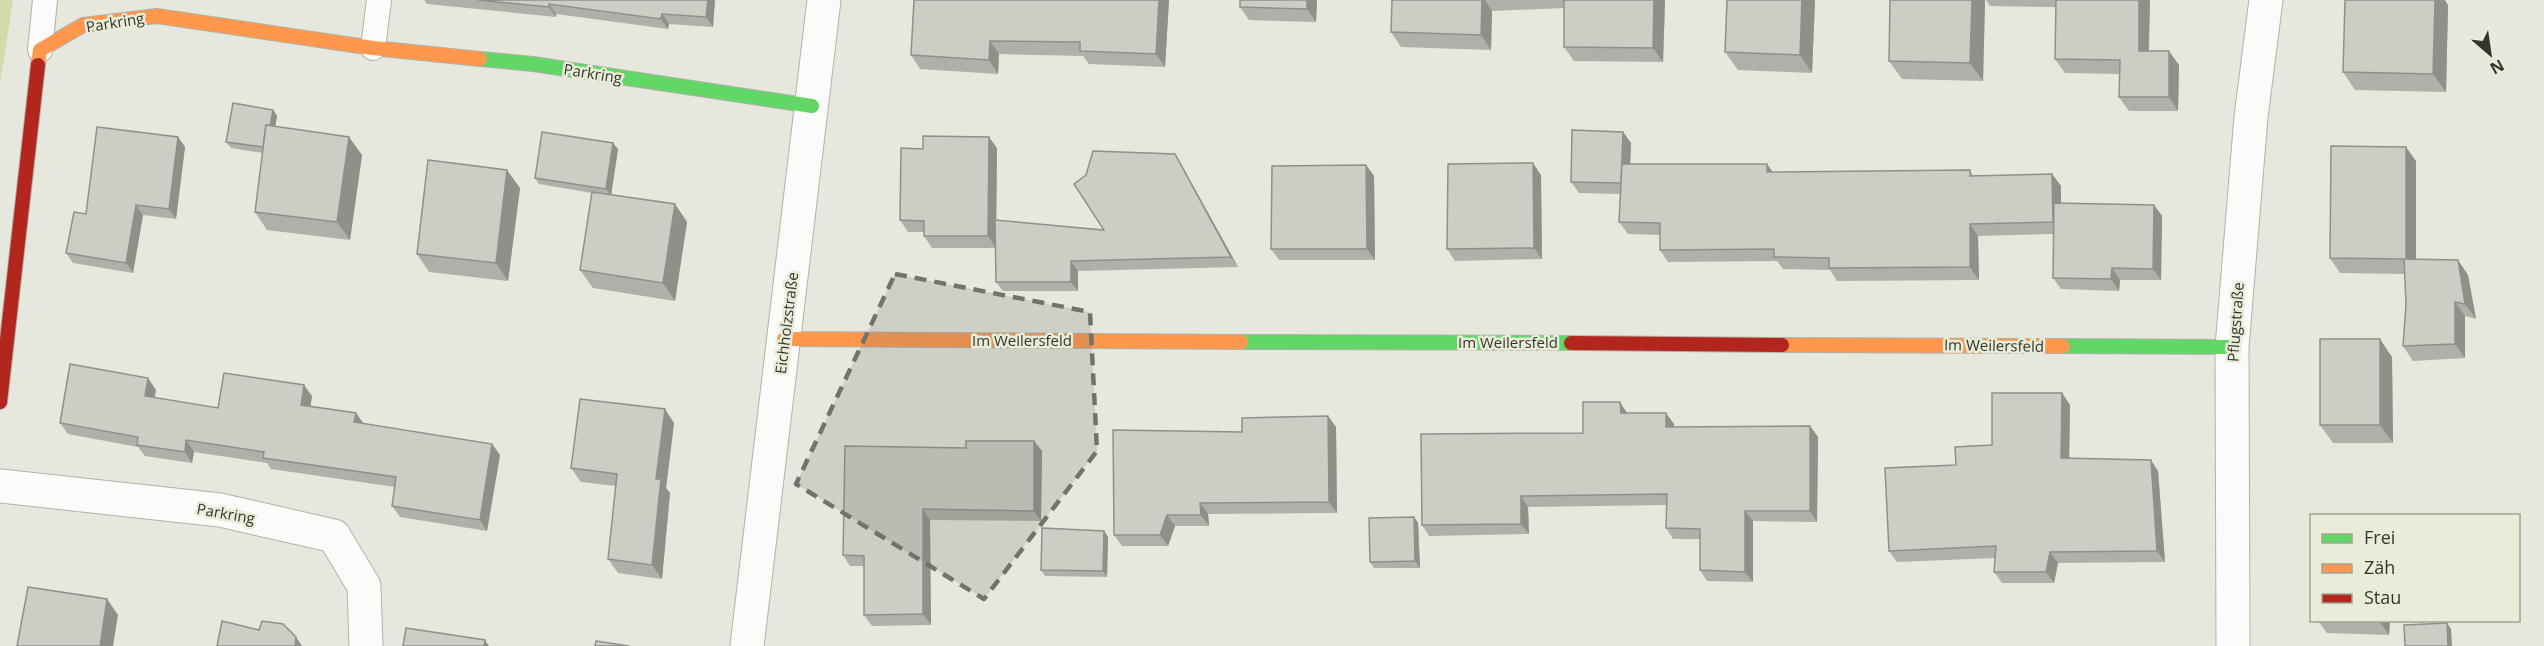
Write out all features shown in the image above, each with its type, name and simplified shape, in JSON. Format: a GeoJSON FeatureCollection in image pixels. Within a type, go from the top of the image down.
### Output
{"type":"FeatureCollection","features":[{"type":"Feature","properties":{"kind":"street","name":"Eichholzstraße"},"geometry":{"type":"LineString","coordinates":[[747,646],[824,0]]}},
{"type":"Feature","properties":{"kind":"street","name":"Pflugstraße"},"geometry":{"type":"LineString","coordinates":[[2233,646],[2232,347],[2251,117],[2266,0]]}},
{"type":"Feature","properties":{"kind":"street","name":"Parkring"},"geometry":{"type":"LineString","coordinates":[[40,50],[83,25],[158,16],[373,48],[533,64],[812,106]]}},
{"type":"Feature","properties":{"kind":"street"},"geometry":{"type":"LineString","coordinates":[[0,402],[40,50]]}},
{"type":"Feature","properties":{"kind":"street","name":"Im Weilersfeld"},"geometry":{"type":"LineString","coordinates":[[784,339],[2232,347]]}},
{"type":"Feature","properties":{"kind":"street","name":"Parkring"},"geometry":{"type":"LineString","coordinates":[[0,486],[220,510],[334,536],[364,586],[366,646]]}},
{"type":"Feature","properties":{"kind":"lane"},"geometry":{"type":"LineString","coordinates":[[40,50],[45,0]]}},
{"type":"Feature","properties":{"kind":"lane"},"geometry":{"type":"LineString","coordinates":[[373,48],[379,0]]}},
{"type":"Feature","properties":{"kind":"highlighted area"},"geometry":{"type":"Polygon","coordinates":[[[895,274],[1090,312],[1097,451],[984,599],[796,484],[895,274]]]}},
{"type":"Feature","properties":{"kind":"green space"},"geometry":{"type":"Polygon","coordinates":[[[0,0],[13,0],[0,84],[0,0]]]}},
{"type":"Feature","properties":{"kind":"building"},"geometry":{"type":"Polygon","coordinates":[[[478,0],[708,0],[706,17],[662,14],[661,19],[549,4],[549,7],[478,0]]]}},
{"type":"Feature","properties":{"kind":"building"},"geometry":{"type":"Polygon","coordinates":[[[914,0],[1159,0],[1156,54],[1080,51],[1080,42],[990,41],[989,60],[911,55],[914,0]]]}},
{"type":"Feature","properties":{"kind":"building"},"geometry":{"type":"Polygon","coordinates":[[[1240,0],[1307,0],[1307,9],[1240,7],[1240,0]]]}},
{"type":"Feature","properties":{"kind":"building"},"geometry":{"type":"Polygon","coordinates":[[[1392,0],[1482,0],[1481,35],[1391,32],[1392,0]]]}},
{"type":"Feature","properties":{"kind":"building"},"geometry":{"type":"Polygon","coordinates":[[[1564,0],[1654,0],[1653,48],[1564,47],[1564,0]]]}},
{"type":"Feature","properties":{"kind":"building"},"geometry":{"type":"Polygon","coordinates":[[[1727,0],[1802,0],[1800,55],[1725,52],[1727,0]]]}},
{"type":"Feature","properties":{"kind":"building"},"geometry":{"type":"Polygon","coordinates":[[[1890,0],[1972,0],[1970,63],[1889,61],[1890,0]]]}},
{"type":"Feature","properties":{"kind":"building"},"geometry":{"type":"Polygon","coordinates":[[[2056,0],[2139,0],[2139,51],[2169,51],[2169,97],[2119,97],[2120,60],[2055,59],[2056,0]]]}},
{"type":"Feature","properties":{"kind":"building"},"geometry":{"type":"Polygon","coordinates":[[[2345,0],[2435,0],[2433,74],[2343,72],[2345,0]]]}},
{"type":"Feature","properties":{"kind":"building"},"geometry":{"type":"Polygon","coordinates":[[[233,103],[273,110],[270,126],[266,125],[263,147],[226,142],[233,103]]]}},
{"type":"Feature","properties":{"kind":"building"},"geometry":{"type":"Polygon","coordinates":[[[266,125],[349,137],[337,222],[255,212],[266,125]]]}},
{"type":"Feature","properties":{"kind":"building"},"geometry":{"type":"Polygon","coordinates":[[[97,127],[178,137],[169,209],[136,205],[126,263],[66,253],[74,212],[86,214],[97,127]]]}},
{"type":"Feature","properties":{"kind":"building"},"geometry":{"type":"Polygon","coordinates":[[[1572,130],[1623,132],[1621,183],[1571,182],[1572,130]]]}},
{"type":"Feature","properties":{"kind":"building"},"geometry":{"type":"Polygon","coordinates":[[[542,132],[613,143],[606,189],[535,178],[542,132]]]}},
{"type":"Feature","properties":{"kind":"building"},"geometry":{"type":"Polygon","coordinates":[[[923,136],[989,137],[988,236],[924,236],[924,221],[900,220],[901,148],[923,149],[923,136]]]}},
{"type":"Feature","properties":{"kind":"building"},"geometry":{"type":"Polygon","coordinates":[[[2331,146],[2406,147],[2406,259],[2458,260],[2465,304],[2455,302],[2455,344],[2403,346],[2406,304],[2404,259],[2330,258],[2331,146]]]}},
{"type":"Feature","properties":{"kind":"building"},"geometry":{"type":"Polygon","coordinates":[[[1093,151],[1175,154],[1231,257],[1071,261],[1071,282],[996,282],[995,220],[1104,230],[1074,184],[1086,175],[1093,151]]]}},
{"type":"Feature","properties":{"kind":"building"},"geometry":{"type":"Polygon","coordinates":[[[428,160],[507,170],[496,263],[417,254],[428,160]]]}},
{"type":"Feature","properties":{"kind":"building"},"geometry":{"type":"Polygon","coordinates":[[[1533,163],[1534,248],[1447,249],[1448,164],[1533,163]]]}},
{"type":"Feature","properties":{"kind":"building"},"geometry":{"type":"Polygon","coordinates":[[[1622,164],[1767,164],[1767,172],[1970,170],[1970,176],[2052,174],[2053,222],[1970,224],[1970,267],[1829,268],[1829,258],[1774,257],[1774,249],[1660,250],[1660,223],[1619,222],[1622,164]]]}},
{"type":"Feature","properties":{"kind":"building"},"geometry":{"type":"Polygon","coordinates":[[[1366,165],[1367,249],[1271,249],[1272,166],[1366,165]]]}},
{"type":"Feature","properties":{"kind":"building"},"geometry":{"type":"Polygon","coordinates":[[[592,192],[675,204],[663,283],[580,270],[592,192]]]}},
{"type":"Feature","properties":{"kind":"building"},"geometry":{"type":"Polygon","coordinates":[[[2054,203],[2154,205],[2153,269],[2112,268],[2111,279],[2053,278],[2054,203]]]}},
{"type":"Feature","properties":{"kind":"building"},"geometry":{"type":"Polygon","coordinates":[[[2320,339],[2380,339],[2380,425],[2320,425],[2320,339]]]}},
{"type":"Feature","properties":{"kind":"building"},"geometry":{"type":"Polygon","coordinates":[[[70,364],[148,378],[145,396],[218,408],[224,373],[304,385],[301,405],[356,413],[354,422],[492,444],[480,520],[392,506],[396,477],[263,458],[264,452],[186,440],[185,452],[137,445],[138,437],[60,423],[70,364]]]}},
{"type":"Feature","properties":{"kind":"building"},"geometry":{"type":"Polygon","coordinates":[[[1992,393],[2062,393],[2061,458],[2151,460],[2157,551],[2050,552],[2046,572],[1994,572],[1996,546],[1889,551],[1885,468],[1956,465],[1955,447],[1992,445],[1992,393]]]}},
{"type":"Feature","properties":{"kind":"building"},"geometry":{"type":"Polygon","coordinates":[[[580,399],[665,409],[656,479],[661,479],[652,565],[608,559],[617,474],[571,468],[580,399]]]}},
{"type":"Feature","properties":{"kind":"building"},"geometry":{"type":"Polygon","coordinates":[[[1583,402],[1620,402],[1621,413],[1666,413],[1666,427],[1810,426],[1810,511],[1745,511],[1745,572],[1700,570],[1700,529],[1666,528],[1667,494],[1521,496],[1521,524],[1422,525],[1421,434],[1583,433],[1583,402]]]}},
{"type":"Feature","properties":{"kind":"building"},"geometry":{"type":"Polygon","coordinates":[[[1328,416],[1329,502],[1200,503],[1201,515],[1167,515],[1160,535],[1114,535],[1113,430],[1242,432],[1242,418],[1328,416]]]}},
{"type":"Feature","properties":{"kind":"building"},"geometry":{"type":"Polygon","coordinates":[[[966,441],[1034,441],[1034,511],[923,509],[923,614],[864,615],[864,556],[843,555],[845,446],[966,448],[966,441]]]}},
{"type":"Feature","properties":{"kind":"building"},"geometry":{"type":"Polygon","coordinates":[[[1414,517],[1415,561],[1370,562],[1369,518],[1414,517]]]}},
{"type":"Feature","properties":{"kind":"building"},"geometry":{"type":"Polygon","coordinates":[[[1042,528],[1104,531],[1103,571],[1041,570],[1042,528]]]}},
{"type":"Feature","properties":{"kind":"building"},"geometry":{"type":"Polygon","coordinates":[[[28,587],[107,599],[100,646],[17,646],[28,587]]]}},
{"type":"Feature","properties":{"kind":"building"},"geometry":{"type":"Polygon","coordinates":[[[222,621],[259,630],[262,621],[283,624],[296,637],[295,646],[217,646],[222,621]]]}},
{"type":"Feature","properties":{"kind":"building"},"geometry":{"type":"Polygon","coordinates":[[[2447,623],[2448,646],[2405,646],[2404,625],[2447,623]]]}},
{"type":"Feature","properties":{"kind":"building"},"geometry":{"type":"Polygon","coordinates":[[[406,628],[485,640],[484,646],[403,646],[406,628]]]}},
{"type":"Feature","properties":{"kind":"building"},"geometry":{"type":"Polygon","coordinates":[[[596,641],[629,646],[595,646],[596,641]]]}},
{"type":"Feature","properties":{"kind":"traffic: fast"},"geometry":{"type":"LineString","coordinates":[[480,59],[533,64],[812,106]]}},
{"type":"Feature","properties":{"kind":"traffic: fast"},"geometry":{"type":"LineString","coordinates":[[1241,342],[1571,343]]}},
{"type":"Feature","properties":{"kind":"traffic: fast"},"geometry":{"type":"LineString","coordinates":[[2063,346],[2232,347]]}},
{"type":"Feature","properties":{"kind":"traffic: slow"},"geometry":{"type":"LineString","coordinates":[[38,65],[40,50],[83,25],[157,16],[373,48],[480,59]]}},
{"type":"Feature","properties":{"kind":"traffic: slow"},"geometry":{"type":"LineString","coordinates":[[784,339],[1241,342]]}},
{"type":"Feature","properties":{"kind":"traffic: slow"},"geometry":{"type":"LineString","coordinates":[[1782,345],[2063,346]]}},
{"type":"Feature","properties":{"kind":"traffic: jam"},"geometry":{"type":"LineString","coordinates":[[0,402],[38,65]]}},
{"type":"Feature","properties":{"kind":"traffic: jam"},"geometry":{"type":"LineString","coordinates":[[1571,343],[1782,345]]}}]}
